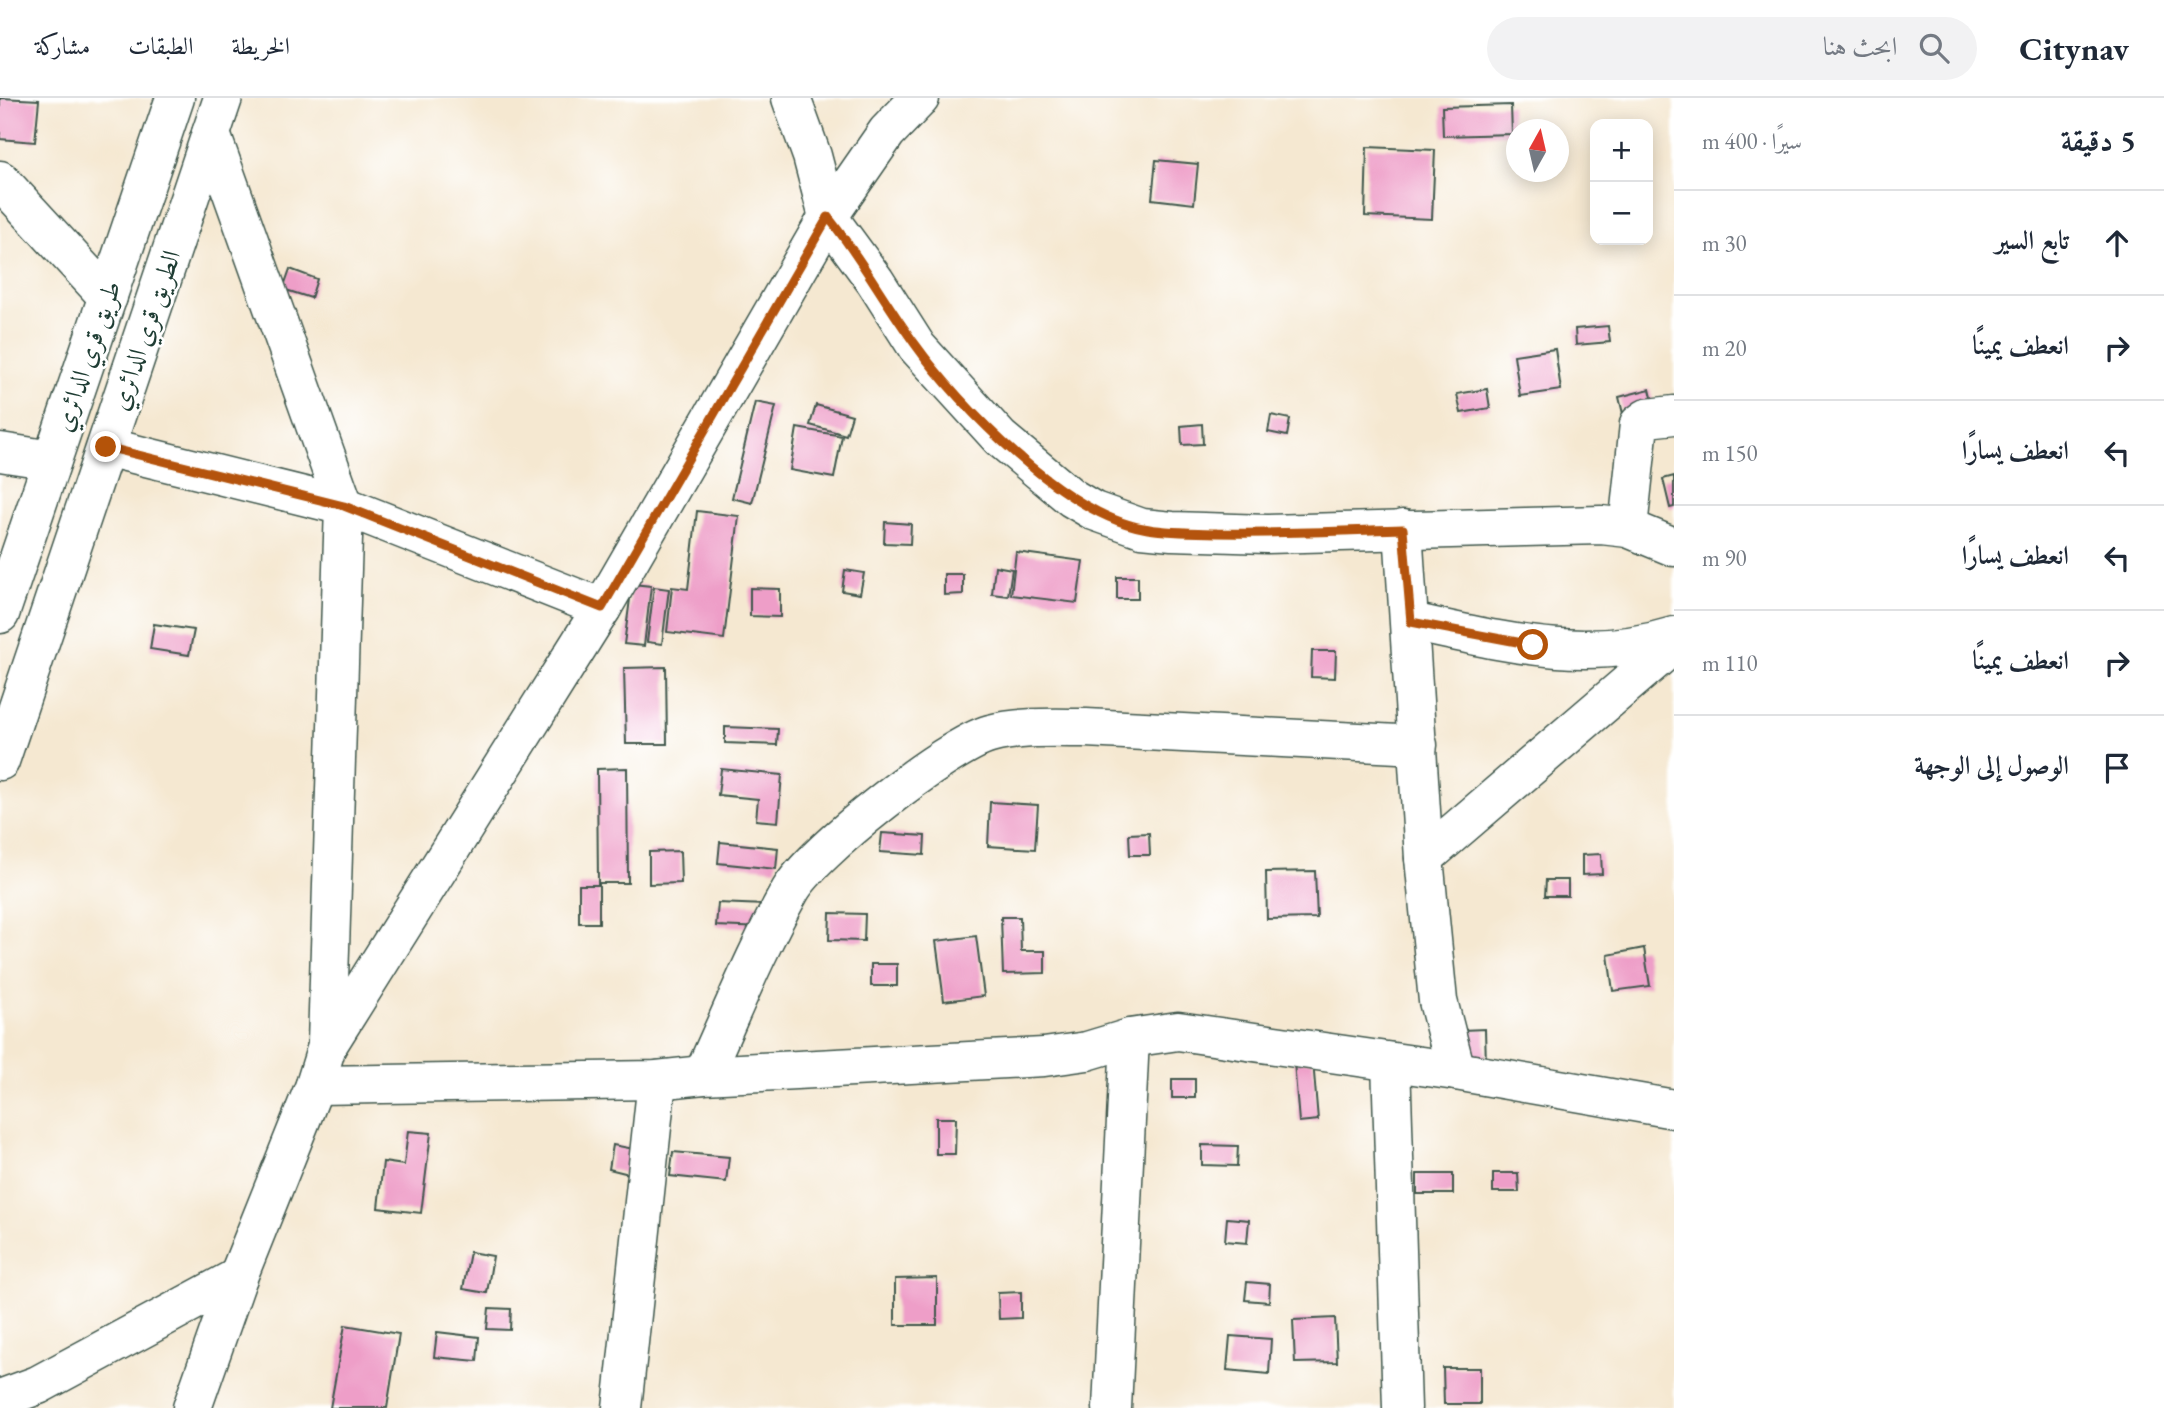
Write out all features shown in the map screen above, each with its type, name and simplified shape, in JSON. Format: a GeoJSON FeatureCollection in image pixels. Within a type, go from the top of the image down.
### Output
{"type":"FeatureCollection","features":[{"type":"Feature","properties":{"kind":"main road","name":"طريق قري الدائري"},"geometry":{"type":"LineString","coordinates":[[2,604],[175,98]]}},
{"type":"Feature","properties":{"kind":"main road","name":"الطريق قري الدائري"},"geometry":{"type":"LineString","coordinates":[[0,761],[223,98]]}},
{"type":"Feature","properties":{"kind":"main road"},"geometry":{"type":"LineString","coordinates":[[791,98],[812,156],[828,217],[875,281],[917,347],[1000,438],[1072,498],[1094,511],[1142,528],[1172,531],[1267,534],[1546,525],[1628,528],[1674,547]]}},
{"type":"Feature","properties":{"kind":"main road"},"geometry":{"type":"LineString","coordinates":[[192,1408],[238,1277],[315,1085],[327,1046],[602,608],[828,217],[887,132],[920,98]]}},
{"type":"Feature","properties":{"kind":"main road"},"geometry":{"type":"LineString","coordinates":[[211,134],[344,506],[327,1046]]}},
{"type":"Feature","properties":{"kind":"main road"},"geometry":{"type":"LineString","coordinates":[[0,180],[108,296]]}},
{"type":"Feature","properties":{"kind":"main road"},"geometry":{"type":"LineString","coordinates":[[1628,528],[1637,428],[1647,418],[1674,415]]}},
{"type":"Feature","properties":{"kind":"main road"},"geometry":{"type":"LineString","coordinates":[[106,447],[344,506],[602,608]]}},
{"type":"Feature","properties":{"kind":"main road"},"geometry":{"type":"LineString","coordinates":[[0,452],[52,460]]}},
{"type":"Feature","properties":{"kind":"main road"},"geometry":{"type":"LineString","coordinates":[[1403,529],[1424,858],[1438,1001],[1456,1071]]}},
{"type":"Feature","properties":{"kind":"main road"},"geometry":{"type":"LineString","coordinates":[[1411,622],[1571,651],[1643,645],[1674,636]]}},
{"type":"Feature","properties":{"kind":"main road"},"geometry":{"type":"LineString","coordinates":[[1424,858],[1674,644]]}},
{"type":"Feature","properties":{"kind":"main road"},"geometry":{"type":"LineString","coordinates":[[703,1075],[791,889],[815,861],[877,807],[932,766],[989,734],[1041,728],[1086,728],[1418,745]]}},
{"type":"Feature","properties":{"kind":"main road"},"geometry":{"type":"LineString","coordinates":[[315,1085],[657,1080],[703,1075],[1044,1057],[1087,1051],[1130,1038],[1178,1031],[1456,1071],[1674,1109]]}},
{"type":"Feature","properties":{"kind":"main road"},"geometry":{"type":"LineString","coordinates":[[1112,1408],[1130,1038]]}},
{"type":"Feature","properties":{"kind":"main road"},"geometry":{"type":"LineString","coordinates":[[1391,1062],[1402,1408]]}},
{"type":"Feature","properties":{"kind":"main road"},"geometry":{"type":"LineString","coordinates":[[622,1408],[657,1080]]}},
{"type":"Feature","properties":{"kind":"main road"},"geometry":{"type":"LineString","coordinates":[[0,1399],[38,1385],[238,1277]]}},
{"type":"Feature","properties":{"kind":"building"},"geometry":{"type":"Polygon","coordinates":[[[0,98],[39,100],[35,142],[0,139],[0,98]]]}},
{"type":"Feature","properties":{"kind":"building"},"geometry":{"type":"Polygon","coordinates":[[[1511,105],[1511,119],[1506,119],[1506,134],[1443,136],[1442,107],[1511,105]]]}},
{"type":"Feature","properties":{"kind":"building"},"geometry":{"type":"Polygon","coordinates":[[[1367,147],[1435,150],[1432,219],[1365,216],[1367,147]]]}},
{"type":"Feature","properties":{"kind":"building"},"geometry":{"type":"Polygon","coordinates":[[[1156,160],[1198,164],[1194,204],[1152,199],[1156,160]]]}},
{"type":"Feature","properties":{"kind":"building"},"geometry":{"type":"Polygon","coordinates":[[[290,269],[317,279],[311,298],[283,289],[290,269]]]}},
{"type":"Feature","properties":{"kind":"building"},"geometry":{"type":"Polygon","coordinates":[[[1608,326],[1610,342],[1576,345],[1575,329],[1608,326]]]}},
{"type":"Feature","properties":{"kind":"building"},"geometry":{"type":"Polygon","coordinates":[[[1555,349],[1561,390],[1520,396],[1514,355],[1555,349]]]}},
{"type":"Feature","properties":{"kind":"building"},"geometry":{"type":"Polygon","coordinates":[[[1487,389],[1490,408],[1461,413],[1457,394],[1487,389]]]}},
{"type":"Feature","properties":{"kind":"building"},"geometry":{"type":"Polygon","coordinates":[[[1650,389],[1655,410],[1624,418],[1619,397],[1650,389]]]}},
{"type":"Feature","properties":{"kind":"building"},"geometry":{"type":"Polygon","coordinates":[[[755,402],[776,406],[752,503],[732,498],[755,402]]]}},
{"type":"Feature","properties":{"kind":"building"},"geometry":{"type":"Polygon","coordinates":[[[816,405],[852,415],[846,435],[810,425],[816,405]]]}},
{"type":"Feature","properties":{"kind":"building"},"geometry":{"type":"Polygon","coordinates":[[[1271,415],[1290,419],[1287,436],[1268,432],[1271,415]]]}},
{"type":"Feature","properties":{"kind":"building"},"geometry":{"type":"Polygon","coordinates":[[[1202,424],[1203,444],[1182,445],[1181,426],[1202,424]]]}},
{"type":"Feature","properties":{"kind":"building"},"geometry":{"type":"Polygon","coordinates":[[[797,428],[842,436],[834,478],[790,470],[797,428]]]}},
{"type":"Feature","properties":{"kind":"building"},"geometry":{"type":"Polygon","coordinates":[[[1674,476],[1674,507],[1670,508],[1663,479],[1674,476]]]}},
{"type":"Feature","properties":{"kind":"building"},"geometry":{"type":"Polygon","coordinates":[[[697,511],[739,516],[724,639],[667,632],[672,587],[688,589],[697,511]]]}},
{"type":"Feature","properties":{"kind":"building"},"geometry":{"type":"Polygon","coordinates":[[[885,522],[911,524],[910,544],[884,543],[885,522]]]}},
{"type":"Feature","properties":{"kind":"building"},"geometry":{"type":"Polygon","coordinates":[[[1016,552],[1083,561],[1077,603],[1011,595],[1016,552]]]}},
{"type":"Feature","properties":{"kind":"building"},"geometry":{"type":"Polygon","coordinates":[[[995,566],[1012,569],[1008,596],[992,594],[995,566]]]}},
{"type":"Feature","properties":{"kind":"building"},"geometry":{"type":"Polygon","coordinates":[[[845,570],[864,573],[860,594],[842,591],[845,570]]]}},
{"type":"Feature","properties":{"kind":"building"},"geometry":{"type":"Polygon","coordinates":[[[944,574],[963,574],[963,594],[944,595],[944,574]]]}},
{"type":"Feature","properties":{"kind":"building"},"geometry":{"type":"Polygon","coordinates":[[[1117,577],[1138,577],[1138,599],[1117,599],[1117,577]]]}},
{"type":"Feature","properties":{"kind":"building"},"geometry":{"type":"Polygon","coordinates":[[[632,584],[651,586],[644,646],[624,644],[632,584]]]}},
{"type":"Feature","properties":{"kind":"building"},"geometry":{"type":"Polygon","coordinates":[[[654,587],[669,589],[662,644],[647,642],[654,587]]]}},
{"type":"Feature","properties":{"kind":"building"},"geometry":{"type":"Polygon","coordinates":[[[750,588],[780,589],[780,617],[750,616],[750,588]]]}},
{"type":"Feature","properties":{"kind":"building"},"geometry":{"type":"Polygon","coordinates":[[[154,624],[194,630],[189,655],[150,649],[154,624]]]}},
{"type":"Feature","properties":{"kind":"building"},"geometry":{"type":"Polygon","coordinates":[[[1312,651],[1336,651],[1335,678],[1311,677],[1312,651]]]}},
{"type":"Feature","properties":{"kind":"building"},"geometry":{"type":"Polygon","coordinates":[[[666,667],[667,744],[626,744],[624,668],[666,667]]]}},
{"type":"Feature","properties":{"kind":"building"},"geometry":{"type":"Polygon","coordinates":[[[725,727],[778,729],[777,745],[725,743],[725,727]]]}},
{"type":"Feature","properties":{"kind":"building"},"geometry":{"type":"Polygon","coordinates":[[[627,768],[628,883],[598,883],[597,769],[627,768]]]}},
{"type":"Feature","properties":{"kind":"building"},"geometry":{"type":"Polygon","coordinates":[[[721,769],[782,775],[778,822],[756,820],[758,799],[718,795],[721,769]]]}},
{"type":"Feature","properties":{"kind":"building"},"geometry":{"type":"Polygon","coordinates":[[[990,802],[1038,805],[1035,849],[988,846],[990,802]]]}},
{"type":"Feature","properties":{"kind":"building"},"geometry":{"type":"Polygon","coordinates":[[[882,833],[925,836],[924,855],[880,852],[882,833]]]}},
{"type":"Feature","properties":{"kind":"building"},"geometry":{"type":"Polygon","coordinates":[[[1149,833],[1150,855],[1130,855],[1129,834],[1149,833]]]}},
{"type":"Feature","properties":{"kind":"building"},"geometry":{"type":"Polygon","coordinates":[[[720,842],[778,848],[776,869],[718,863],[720,842]]]}},
{"type":"Feature","properties":{"kind":"building"},"geometry":{"type":"Polygon","coordinates":[[[680,851],[681,883],[649,884],[649,852],[680,851]]]}},
{"type":"Feature","properties":{"kind":"building"},"geometry":{"type":"Polygon","coordinates":[[[1601,854],[1602,874],[1582,875],[1582,855],[1601,854]]]}},
{"type":"Feature","properties":{"kind":"building"},"geometry":{"type":"Polygon","coordinates":[[[1315,871],[1317,918],[1267,919],[1266,872],[1315,871]]]}},
{"type":"Feature","properties":{"kind":"building"},"geometry":{"type":"Polygon","coordinates":[[[1546,880],[1568,880],[1568,896],[1545,896],[1546,880]]]}},
{"type":"Feature","properties":{"kind":"building"},"geometry":{"type":"Polygon","coordinates":[[[579,885],[599,885],[599,923],[579,923],[579,885]]]}},
{"type":"Feature","properties":{"kind":"building"},"geometry":{"type":"Polygon","coordinates":[[[718,903],[765,905],[764,928],[716,926],[718,903]]]}},
{"type":"Feature","properties":{"kind":"building"},"geometry":{"type":"Polygon","coordinates":[[[830,913],[865,914],[864,941],[829,940],[830,913]]]}},
{"type":"Feature","properties":{"kind":"building"},"geometry":{"type":"Polygon","coordinates":[[[1001,917],[1020,917],[1021,951],[1045,951],[1045,973],[1003,974],[1001,917]]]}},
{"type":"Feature","properties":{"kind":"building"},"geometry":{"type":"Polygon","coordinates":[[[976,936],[984,996],[944,1001],[936,941],[976,936]]]}},
{"type":"Feature","properties":{"kind":"building"},"geometry":{"type":"Polygon","coordinates":[[[1644,948],[1650,986],[1613,991],[1608,955],[1644,948]]]}},
{"type":"Feature","properties":{"kind":"building"},"geometry":{"type":"Polygon","coordinates":[[[871,964],[897,964],[897,986],[871,986],[871,964]]]}},
{"type":"Feature","properties":{"kind":"building"},"geometry":{"type":"Polygon","coordinates":[[[1485,1029],[1486,1065],[1464,1065],[1462,1030],[1485,1029]]]}},
{"type":"Feature","properties":{"kind":"building"},"geometry":{"type":"Polygon","coordinates":[[[1313,1061],[1318,1120],[1299,1122],[1294,1062],[1313,1061]]]}},
{"type":"Feature","properties":{"kind":"building"},"geometry":{"type":"Polygon","coordinates":[[[1172,1079],[1195,1079],[1195,1098],[1172,1098],[1172,1079]]]}},
{"type":"Feature","properties":{"kind":"building"},"geometry":{"type":"Polygon","coordinates":[[[936,1118],[956,1118],[955,1154],[936,1154],[936,1118]]]}},
{"type":"Feature","properties":{"kind":"building"},"geometry":{"type":"Polygon","coordinates":[[[408,1131],[431,1133],[421,1213],[378,1208],[383,1162],[404,1165],[408,1131]]]}},
{"type":"Feature","properties":{"kind":"building"},"geometry":{"type":"Polygon","coordinates":[[[613,1145],[634,1149],[629,1174],[609,1169],[613,1145]]]}},
{"type":"Feature","properties":{"kind":"building"},"geometry":{"type":"Polygon","coordinates":[[[1202,1145],[1238,1146],[1237,1166],[1202,1165],[1202,1145]]]}},
{"type":"Feature","properties":{"kind":"building"},"geometry":{"type":"Polygon","coordinates":[[[673,1152],[729,1157],[726,1182],[670,1176],[673,1152]]]}},
{"type":"Feature","properties":{"kind":"building"},"geometry":{"type":"Polygon","coordinates":[[[1493,1173],[1518,1173],[1519,1192],[1493,1192],[1493,1173]]]}},
{"type":"Feature","properties":{"kind":"building"},"geometry":{"type":"Polygon","coordinates":[[[1417,1174],[1453,1174],[1453,1194],[1417,1194],[1417,1174]]]}},
{"type":"Feature","properties":{"kind":"building"},"geometry":{"type":"Polygon","coordinates":[[[1227,1218],[1249,1220],[1247,1243],[1225,1241],[1227,1218]]]}},
{"type":"Feature","properties":{"kind":"building"},"geometry":{"type":"Polygon","coordinates":[[[470,1252],[493,1256],[487,1293],[463,1289],[470,1252]]]}},
{"type":"Feature","properties":{"kind":"building"},"geometry":{"type":"Polygon","coordinates":[[[937,1278],[937,1325],[895,1325],[895,1279],[937,1278]]]}},
{"type":"Feature","properties":{"kind":"building"},"geometry":{"type":"Polygon","coordinates":[[[1247,1282],[1270,1284],[1269,1302],[1245,1300],[1247,1282]]]}},
{"type":"Feature","properties":{"kind":"building"},"geometry":{"type":"Polygon","coordinates":[[[1021,1292],[1021,1318],[999,1319],[998,1293],[1021,1292]]]}},
{"type":"Feature","properties":{"kind":"building"},"geometry":{"type":"Polygon","coordinates":[[[489,1308],[511,1309],[510,1330],[487,1329],[489,1308]]]}},
{"type":"Feature","properties":{"kind":"building"},"geometry":{"type":"Polygon","coordinates":[[[1335,1318],[1337,1362],[1295,1363],[1293,1320],[1335,1318]]]}},
{"type":"Feature","properties":{"kind":"building"},"geometry":{"type":"Polygon","coordinates":[[[345,1325],[399,1334],[387,1408],[330,1408],[345,1325]]]}},
{"type":"Feature","properties":{"kind":"building"},"geometry":{"type":"Polygon","coordinates":[[[437,1332],[479,1337],[477,1361],[434,1357],[437,1332]]]}},
{"type":"Feature","properties":{"kind":"building"},"geometry":{"type":"Polygon","coordinates":[[[1230,1336],[1271,1339],[1269,1374],[1227,1370],[1230,1336]]]}},
{"type":"Feature","properties":{"kind":"building"},"geometry":{"type":"Polygon","coordinates":[[[1443,1368],[1480,1368],[1480,1404],[1444,1404],[1443,1368]]]}},
{"type":"Feature","properties":{"kind":"route"},"geometry":{"type":"LineString","coordinates":[[106,447],[344,506],[602,608],[828,217],[849,243],[917,347],[952,388],[1000,438],[1072,498],[1116,521],[1142,528],[1172,531],[1267,534],[1403,529],[1411,622],[1533,645]]}}]}
